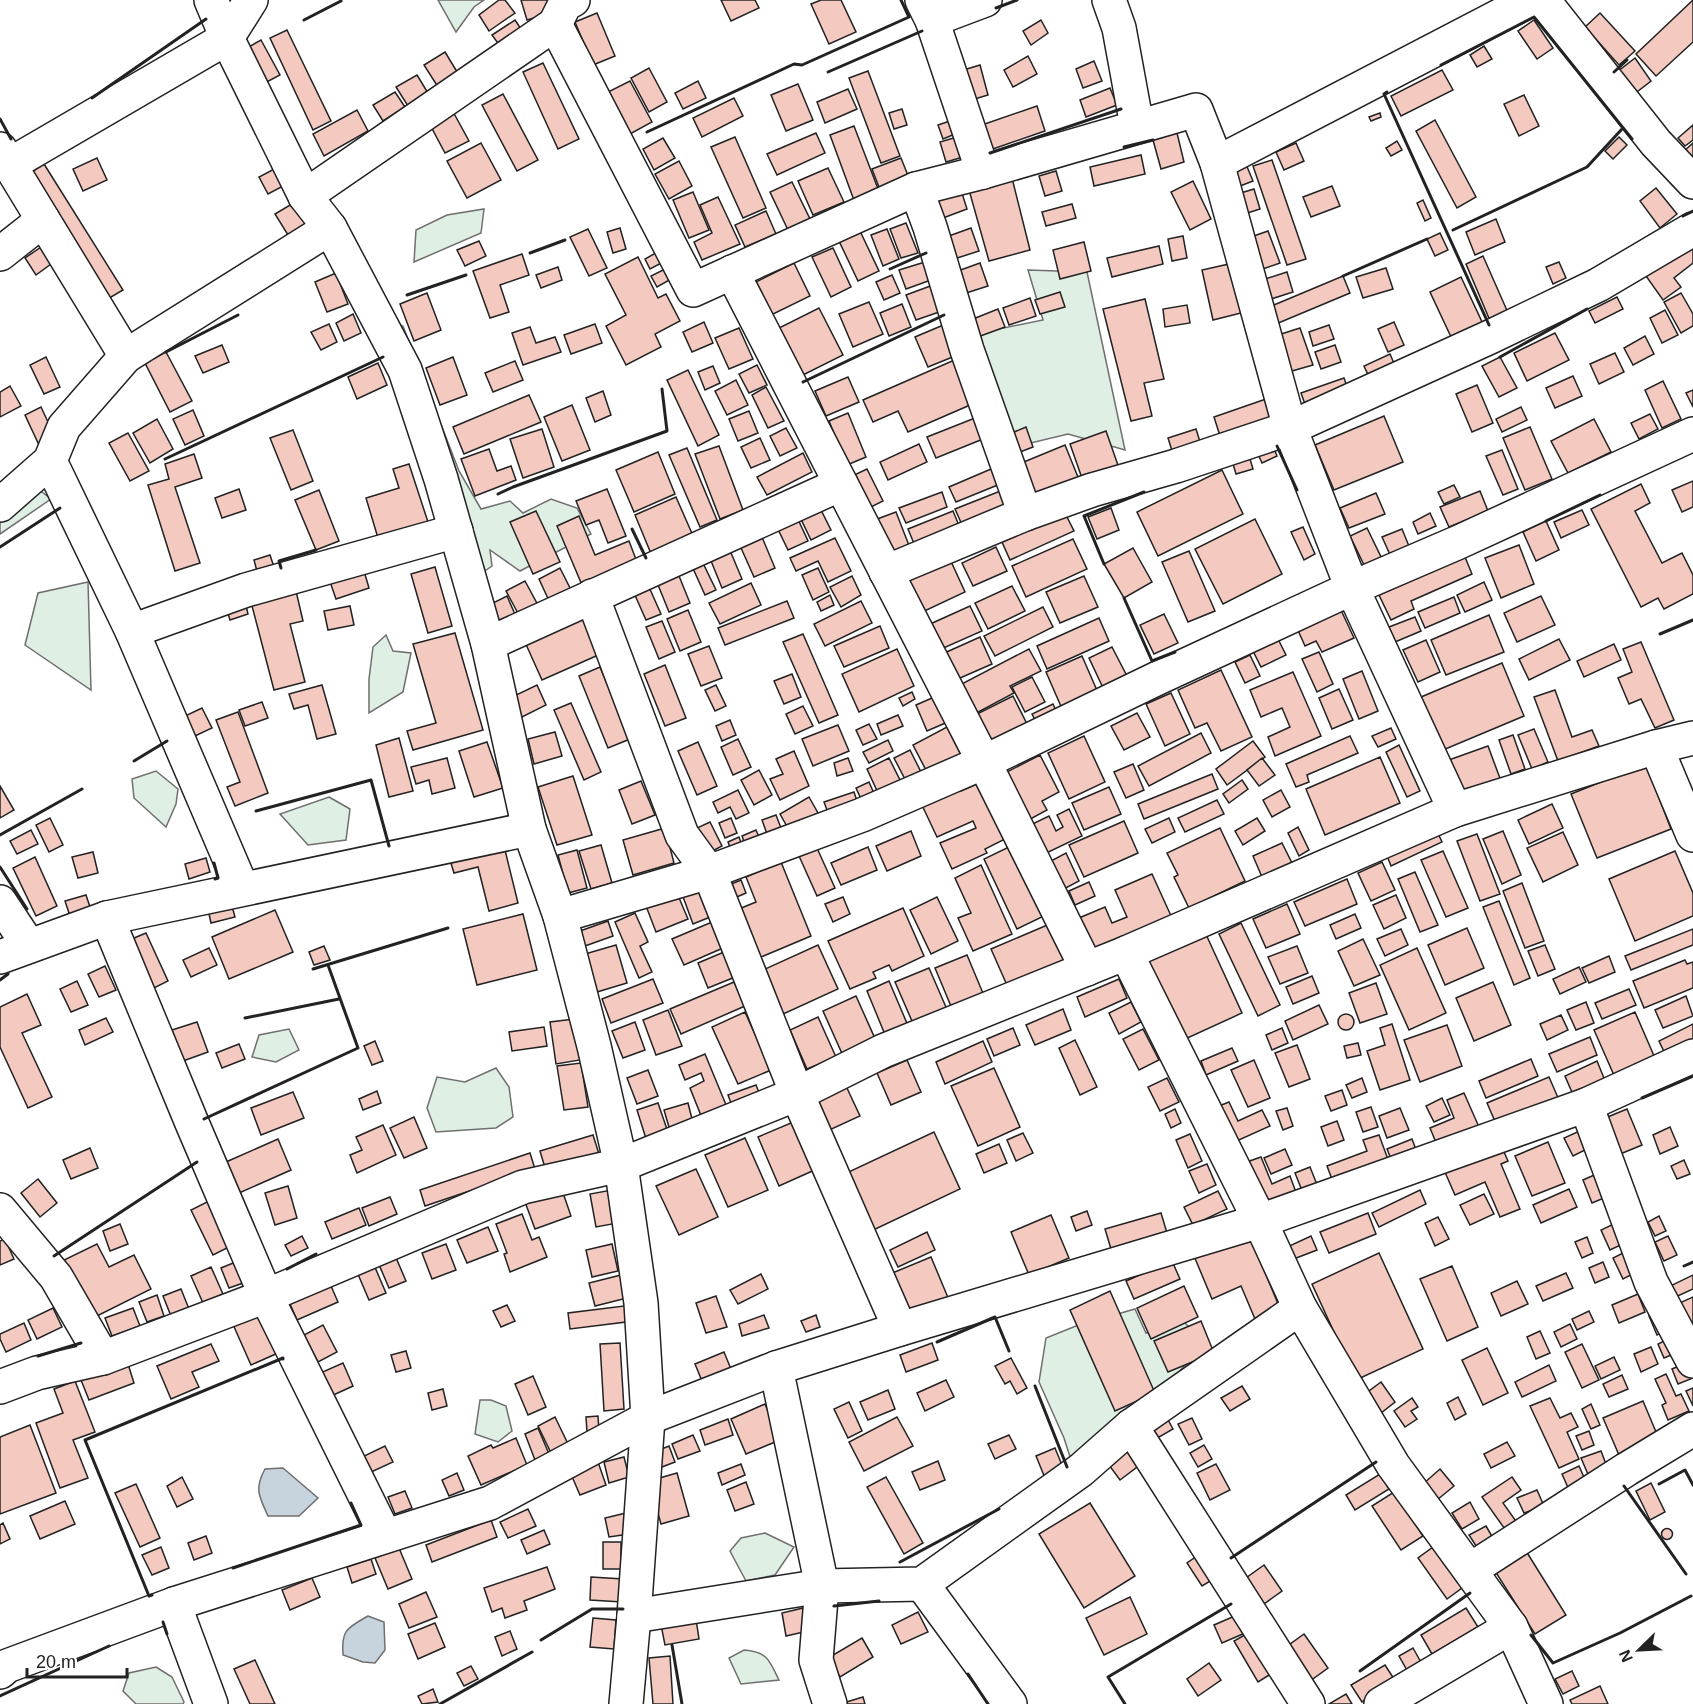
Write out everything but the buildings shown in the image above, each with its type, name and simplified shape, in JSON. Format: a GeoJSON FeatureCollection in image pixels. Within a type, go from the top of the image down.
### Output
{"type":"FeatureCollection","features":[{"type":"Feature","properties":{"kind":"street"},"geometry":{"type":"LineString","coordinates":[[211,0],[226,38],[305,196],[330,228],[405,370],[441,479],[488,644],[529,829],[560,916],[594,1046],[621,1165],[641,1303],[648,1418],[626,1704]]}},
{"type":"Feature","properties":{"kind":"street"},"geometry":{"type":"LineString","coordinates":[[126,356],[5,157],[226,38],[251,0]]}},
{"type":"Feature","properties":{"kind":"street"},"geometry":{"type":"LineString","coordinates":[[983,172],[927,10],[984,0]]}},
{"type":"Feature","properties":{"kind":"street"},"geometry":{"type":"LineString","coordinates":[[1109,0],[1119,28],[1137,126]]}},
{"type":"Feature","properties":{"kind":"street"},"geometry":{"type":"LineString","coordinates":[[1217,163],[1530,0]]}},
{"type":"Feature","properties":{"kind":"street"},"geometry":{"type":"LineString","coordinates":[[1543,0],[1656,143],[1693,182]]}},
{"type":"Feature","properties":{"kind":"street"},"geometry":{"type":"LineString","coordinates":[[305,196],[564,7],[693,290],[916,189],[983,172],[1196,110],[1217,163],[1290,428],[1352,588],[1455,810]]}},
{"type":"Feature","properties":{"kind":"street"},"geometry":{"type":"LineString","coordinates":[[916,189],[930,227],[967,350],[1025,513]]}},
{"type":"Feature","properties":{"kind":"street"},"geometry":{"type":"LineString","coordinates":[[0,254],[43,220]]}},
{"type":"Feature","properties":{"kind":"street"},"geometry":{"type":"LineString","coordinates":[[0,505],[50,461],[64,427],[126,356],[330,228]]}},
{"type":"Feature","properties":{"kind":"street"},"geometry":{"type":"LineString","coordinates":[[886,572],[1025,513],[1290,428],[1598,285],[1693,229]]}},
{"type":"Feature","properties":{"kind":"street"},"geometry":{"type":"LineString","coordinates":[[732,272],[984,762],[1087,969]]}},
{"type":"Feature","properties":{"kind":"street"},"geometry":{"type":"LineString","coordinates":[[560,916],[709,872],[861,815],[984,762],[1352,588],[1459,542],[1693,434]]}},
{"type":"Feature","properties":{"kind":"street"},"geometry":{"type":"LineString","coordinates":[[50,461],[132,631],[242,888]]}},
{"type":"Feature","properties":{"kind":"street"},"geometry":{"type":"LineString","coordinates":[[488,644],[841,484]]}},
{"type":"Feature","properties":{"kind":"street"},"geometry":{"type":"LineString","coordinates":[[132,631],[246,590],[456,531]]}},
{"type":"Feature","properties":{"kind":"street"},"geometry":{"type":"LineString","coordinates":[[592,596],[682,836],[709,872],[797,1094],[900,1329]]}},
{"type":"Feature","properties":{"kind":"street"},"geometry":{"type":"LineString","coordinates":[[0,1387],[37,1373],[103,1358],[266,1296],[523,1187],[621,1165],[797,1094],[884,1051],[1126,953],[1455,810],[1656,747],[1693,738]]}},
{"type":"Feature","properties":{"kind":"street"},"geometry":{"type":"LineString","coordinates":[[1656,747],[1693,835]]}},
{"type":"Feature","properties":{"kind":"street"},"geometry":{"type":"LineString","coordinates":[[0,902],[14,951],[107,918],[529,829]]}},
{"type":"Feature","properties":{"kind":"street"},"geometry":{"type":"LineString","coordinates":[[107,918],[266,1296],[385,1536]]}},
{"type":"Feature","properties":{"kind":"street"},"geometry":{"type":"LineString","coordinates":[[1126,953],[1260,1221],[1300,1308],[1393,1464],[1511,1627],[1546,1704]]}},
{"type":"Feature","properties":{"kind":"street"},"geometry":{"type":"LineString","coordinates":[[2,1664],[174,1604],[490,1503],[648,1418],[776,1368],[1260,1221],[1586,1105],[1693,1056]]}},
{"type":"Feature","properties":{"kind":"street"},"geometry":{"type":"LineString","coordinates":[[1586,1105],[1651,1282],[1693,1361]]}},
{"type":"Feature","properties":{"kind":"street"},"geometry":{"type":"LineString","coordinates":[[0,1210],[56,1277],[103,1358]]}},
{"type":"Feature","properties":{"kind":"street"},"geometry":{"type":"LineString","coordinates":[[634,1616],[822,1586],[922,1584],[1081,1470],[1131,1426],[1300,1308]]}},
{"type":"Feature","properties":{"kind":"street"},"geometry":{"type":"LineString","coordinates":[[776,1368],[822,1586],[816,1660],[830,1704]]}},
{"type":"Feature","properties":{"kind":"street"},"geometry":{"type":"LineString","coordinates":[[1131,1426],[1308,1704]]}},
{"type":"Feature","properties":{"kind":"street"},"geometry":{"type":"LineString","coordinates":[[1470,1570],[1627,1469],[1693,1430]]}},
{"type":"Feature","properties":{"kind":"street"},"geometry":{"type":"LineString","coordinates":[[922,1584],[1010,1704]]}},
{"type":"Feature","properties":{"kind":"street"},"geometry":{"type":"LineString","coordinates":[[174,1604],[212,1704]]}},
{"type":"Feature","properties":{"kind":"street"},"geometry":{"type":"LineString","coordinates":[[1381,1704],[1511,1627]]}},
{"type":"Feature","properties":{"kind":"green space"},"geometry":{"type":"Polygon","coordinates":[[[438,0],[484,0],[474,7],[456,32],[438,0]]]}},
{"type":"Feature","properties":{"kind":"green space"},"geometry":{"type":"Polygon","coordinates":[[[484,209],[481,233],[414,262],[416,230],[447,215],[484,209]]]}},
{"type":"Feature","properties":{"kind":"green space"},"geometry":{"type":"Polygon","coordinates":[[[1028,270],[1087,272],[1125,450],[1068,434],[1014,447],[979,333],[1043,320],[1028,270]]]}},
{"type":"Feature","properties":{"kind":"green space"},"geometry":{"type":"Polygon","coordinates":[[[366,314],[403,326],[459,471],[481,509],[510,501],[523,513],[551,499],[577,508],[591,534],[520,571],[490,550],[492,566],[479,575],[458,542],[366,314]]]}},
{"type":"Feature","properties":{"kind":"green space"},"geometry":{"type":"Polygon","coordinates":[[[38,480],[42,492],[51,499],[0,534],[0,505],[38,480]]]}},
{"type":"Feature","properties":{"kind":"green space"},"geometry":{"type":"Polygon","coordinates":[[[88,582],[91,690],[25,645],[38,593],[88,582]]]}},
{"type":"Feature","properties":{"kind":"green space"},"geometry":{"type":"Polygon","coordinates":[[[386,635],[393,651],[411,653],[403,692],[369,713],[369,679],[373,647],[386,635]]]}},
{"type":"Feature","properties":{"kind":"green space"},"geometry":{"type":"Polygon","coordinates":[[[156,771],[178,789],[176,804],[166,827],[134,798],[132,779],[156,771]]]}},
{"type":"Feature","properties":{"kind":"green space"},"geometry":{"type":"Polygon","coordinates":[[[329,797],[350,809],[346,840],[308,845],[280,814],[329,797]]]}},
{"type":"Feature","properties":{"kind":"green space"},"geometry":{"type":"Polygon","coordinates":[[[289,1029],[299,1050],[276,1062],[252,1057],[259,1035],[289,1029]]]}},
{"type":"Feature","properties":{"kind":"green space"},"geometry":{"type":"Polygon","coordinates":[[[496,1068],[509,1087],[513,1117],[496,1128],[436,1132],[427,1108],[437,1077],[465,1082],[496,1068]]]}},
{"type":"Feature","properties":{"kind":"green space"},"geometry":{"type":"Polygon","coordinates":[[[1135,1309],[1146,1333],[1183,1321],[1192,1330],[1196,1352],[1163,1391],[1072,1463],[1064,1438],[1039,1382],[1046,1338],[1076,1326],[1135,1309]]]}},
{"type":"Feature","properties":{"kind":"green space"},"geometry":{"type":"Polygon","coordinates":[[[480,1400],[491,1400],[506,1406],[512,1431],[498,1442],[475,1434],[480,1400]]]}},
{"type":"Feature","properties":{"kind":"green space"},"geometry":{"type":"Polygon","coordinates":[[[765,1533],[794,1547],[775,1575],[746,1581],[730,1551],[741,1538],[765,1533]]]}},
{"type":"Feature","properties":{"kind":"green space"},"geometry":{"type":"Polygon","coordinates":[[[744,1650],[767,1658],[779,1680],[741,1684],[729,1658],[744,1650]]]}},
{"type":"Feature","properties":{"kind":"green space"},"geometry":{"type":"Polygon","coordinates":[[[156,1667],[172,1677],[183,1704],[136,1704],[123,1691],[129,1673],[156,1667]]]}},
{"type":"Feature","properties":{"kind":"shaded area"},"geometry":{"type":"Polygon","coordinates":[[[283,1468],[318,1498],[299,1516],[268,1516],[260,1498],[259,1487],[265,1469],[283,1468]]]}},
{"type":"Feature","properties":{"kind":"shaded area"},"geometry":{"type":"Polygon","coordinates":[[[368,1616],[384,1622],[385,1650],[375,1663],[363,1662],[343,1655],[344,1635],[350,1627],[368,1616]]]}},
{"type":"Feature","properties":{"kind":"wall"},"geometry":{"type":"LineString","coordinates":[[647,132],[794,64],[802,65],[909,17],[901,0]]}},
{"type":"Feature","properties":{"kind":"wall"},"geometry":{"type":"LineString","coordinates":[[996,8],[1017,0]]}},
{"type":"Feature","properties":{"kind":"wall"},"geometry":{"type":"LineString","coordinates":[[304,20],[341,1]]}},
{"type":"Feature","properties":{"kind":"wall"},"geometry":{"type":"LineString","coordinates":[[1441,65],[1534,17],[1632,139]]}},
{"type":"Feature","properties":{"kind":"wall"},"geometry":{"type":"LineString","coordinates":[[92,98],[206,19]]}},
{"type":"Feature","properties":{"kind":"wall"},"geometry":{"type":"LineString","coordinates":[[828,72],[922,31]]}},
{"type":"Feature","properties":{"kind":"wall"},"geometry":{"type":"LineString","coordinates":[[1614,72],[1627,60]]}},
{"type":"Feature","properties":{"kind":"wall"},"geometry":{"type":"LineString","coordinates":[[1387,92],[1384,94],[1489,325]]}},
{"type":"Feature","properties":{"kind":"wall"},"geometry":{"type":"LineString","coordinates":[[990,153],[1121,109]]}},
{"type":"Feature","properties":{"kind":"wall"},"geometry":{"type":"LineString","coordinates":[[0,119],[11,139]]}},
{"type":"Feature","properties":{"kind":"wall"},"geometry":{"type":"LineString","coordinates":[[1453,230],[1587,167],[1622,129]]}},
{"type":"Feature","properties":{"kind":"wall"},"geometry":{"type":"LineString","coordinates":[[1124,147],[1153,140]]}},
{"type":"Feature","properties":{"kind":"wall"},"geometry":{"type":"LineString","coordinates":[[1683,216],[1693,211]]}},
{"type":"Feature","properties":{"kind":"wall"},"geometry":{"type":"LineString","coordinates":[[1343,276],[1427,239]]}},
{"type":"Feature","properties":{"kind":"wall"},"geometry":{"type":"LineString","coordinates":[[530,253],[565,240]]}},
{"type":"Feature","properties":{"kind":"wall"},"geometry":{"type":"LineString","coordinates":[[890,269],[926,253]]}},
{"type":"Feature","properties":{"kind":"wall"},"geometry":{"type":"LineString","coordinates":[[407,295],[466,275]]}},
{"type":"Feature","properties":{"kind":"wall"},"geometry":{"type":"LineString","coordinates":[[1500,357],[1587,309]]}},
{"type":"Feature","properties":{"kind":"wall"},"geometry":{"type":"LineString","coordinates":[[166,352],[238,315]]}},
{"type":"Feature","properties":{"kind":"wall"},"geometry":{"type":"LineString","coordinates":[[803,382],[944,315]]}},
{"type":"Feature","properties":{"kind":"wall"},"geometry":{"type":"LineString","coordinates":[[165,459],[383,357]]}},
{"type":"Feature","properties":{"kind":"wall"},"geometry":{"type":"LineString","coordinates":[[498,494],[667,431],[662,389]]}},
{"type":"Feature","properties":{"kind":"wall"},"geometry":{"type":"LineString","coordinates":[[1277,446],[1297,490]]}},
{"type":"Feature","properties":{"kind":"wall"},"geometry":{"type":"LineString","coordinates":[[1104,564],[1084,516],[1144,492]]}},
{"type":"Feature","properties":{"kind":"wall"},"geometry":{"type":"LineString","coordinates":[[1546,521],[1600,495]]}},
{"type":"Feature","properties":{"kind":"wall"},"geometry":{"type":"LineString","coordinates":[[0,547],[60,508]]}},
{"type":"Feature","properties":{"kind":"wall"},"geometry":{"type":"LineString","coordinates":[[632,529],[646,558]]}},
{"type":"Feature","properties":{"kind":"wall"},"geometry":{"type":"LineString","coordinates":[[281,568],[279,561],[316,550]]}},
{"type":"Feature","properties":{"kind":"wall"},"geometry":{"type":"LineString","coordinates":[[1124,598],[1152,661],[1175,652]]}},
{"type":"Feature","properties":{"kind":"wall"},"geometry":{"type":"LineString","coordinates":[[1660,634],[1693,620]]}},
{"type":"Feature","properties":{"kind":"wall"},"geometry":{"type":"LineString","coordinates":[[134,761],[167,741]]}},
{"type":"Feature","properties":{"kind":"wall"},"geometry":{"type":"LineString","coordinates":[[256,811],[371,780],[389,846]]}},
{"type":"Feature","properties":{"kind":"wall"},"geometry":{"type":"LineString","coordinates":[[0,835],[82,789]]}},
{"type":"Feature","properties":{"kind":"wall"},"geometry":{"type":"LineString","coordinates":[[214,863],[218,878],[215,879]]}},
{"type":"Feature","properties":{"kind":"wall"},"geometry":{"type":"LineString","coordinates":[[0,867],[27,909]]}},
{"type":"Feature","properties":{"kind":"wall"},"geometry":{"type":"LineString","coordinates":[[313,969],[448,928]]}},
{"type":"Feature","properties":{"kind":"wall"},"geometry":{"type":"LineString","coordinates":[[204,1119],[358,1048],[328,965]]}},
{"type":"Feature","properties":{"kind":"wall"},"geometry":{"type":"LineString","coordinates":[[0,980],[8,974]]}},
{"type":"Feature","properties":{"kind":"wall"},"geometry":{"type":"LineString","coordinates":[[245,1018],[339,999]]}},
{"type":"Feature","properties":{"kind":"wall"},"geometry":{"type":"LineString","coordinates":[[1642,1098],[1693,1076]]}},
{"type":"Feature","properties":{"kind":"wall"},"geometry":{"type":"LineString","coordinates":[[54,1256],[197,1162]]}},
{"type":"Feature","properties":{"kind":"wall"},"geometry":{"type":"LineString","coordinates":[[287,1269],[316,1254]]}},
{"type":"Feature","properties":{"kind":"wall"},"geometry":{"type":"LineString","coordinates":[[1684,1266],[1693,1262]]}},
{"type":"Feature","properties":{"kind":"wall"},"geometry":{"type":"LineString","coordinates":[[937,1342],[995,1317],[1009,1351]]}},
{"type":"Feature","properties":{"kind":"wall"},"geometry":{"type":"LineString","coordinates":[[38,1356],[81,1343]]}},
{"type":"Feature","properties":{"kind":"wall"},"geometry":{"type":"LineString","coordinates":[[152,1595],[149,1596],[85,1440],[283,1359]]}},
{"type":"Feature","properties":{"kind":"wall"},"geometry":{"type":"LineString","coordinates":[[1035,1386],[1067,1467]]}},
{"type":"Feature","properties":{"kind":"wall"},"geometry":{"type":"LineString","coordinates":[[1231,1558],[1376,1462]]}},
{"type":"Feature","properties":{"kind":"wall"},"geometry":{"type":"LineString","coordinates":[[1659,1484],[1685,1470],[1693,1485]]}},
{"type":"Feature","properties":{"kind":"wall"},"geometry":{"type":"LineString","coordinates":[[1624,1486],[1686,1574]]}},
{"type":"Feature","properties":{"kind":"wall"},"geometry":{"type":"LineString","coordinates":[[233,1568],[361,1525],[351,1503]]}},
{"type":"Feature","properties":{"kind":"wall"},"geometry":{"type":"LineString","coordinates":[[900,1562],[999,1509]]}},
{"type":"Feature","properties":{"kind":"wall"},"geometry":{"type":"LineString","coordinates":[[1360,1671],[1470,1593]]}},
{"type":"Feature","properties":{"kind":"wall"},"geometry":{"type":"LineString","coordinates":[[1531,1635],[1553,1663],[1620,1633],[1691,1596]]}},
{"type":"Feature","properties":{"kind":"wall"},"geometry":{"type":"LineString","coordinates":[[834,1606],[879,1601]]}},
{"type":"Feature","properties":{"kind":"wall"},"geometry":{"type":"LineString","coordinates":[[1125,1704],[1108,1677],[1231,1604]]}},
{"type":"Feature","properties":{"kind":"wall"},"geometry":{"type":"LineString","coordinates":[[541,1640],[592,1609],[623,1609]]}},
{"type":"Feature","properties":{"kind":"wall"},"geometry":{"type":"LineString","coordinates":[[163,1622],[167,1634]]}},
{"type":"Feature","properties":{"kind":"wall"},"geometry":{"type":"LineString","coordinates":[[672,1645],[682,1704]]}},
{"type":"Feature","properties":{"kind":"wall"},"geometry":{"type":"LineString","coordinates":[[0,1696],[109,1646]]}},
{"type":"Feature","properties":{"kind":"wall"},"geometry":{"type":"LineString","coordinates":[[440,1704],[532,1652]]}},
{"type":"Feature","properties":{"kind":"wall"},"geometry":{"type":"LineString","coordinates":[[968,1674],[988,1704]]}}]}
